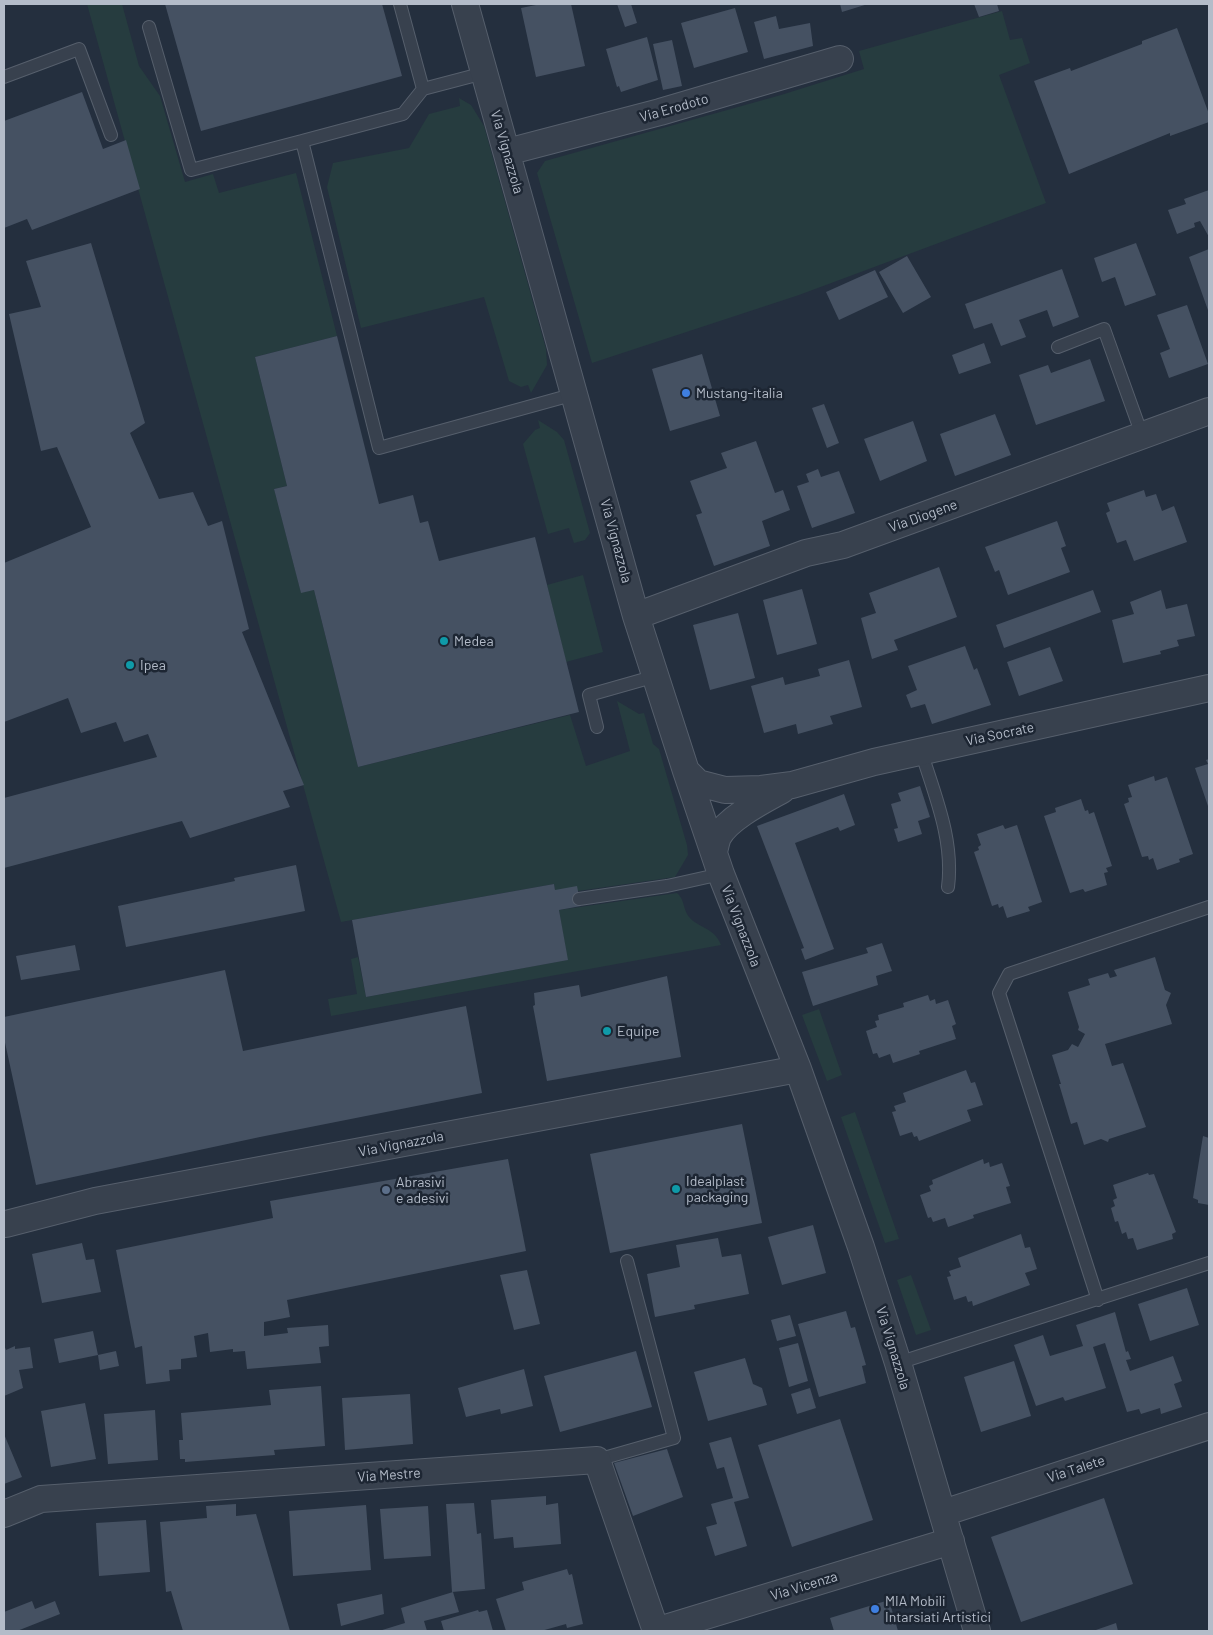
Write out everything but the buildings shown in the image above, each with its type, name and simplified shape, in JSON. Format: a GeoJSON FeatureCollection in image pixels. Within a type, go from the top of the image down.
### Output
{"type":"FeatureCollection","features":[{"type":"Feature","properties":{"kind":"street","name":"Via Vignazzola"},"geometry":{"type":"LineString","coordinates":[[465,4],[636,616],[718,863],[798,1069],[839,1183],[898,1363],[977,1631]]}},
{"type":"Feature","properties":{"kind":"street","name":"Via Erodoto"},"geometry":{"type":"LineString","coordinates":[[507,152],[660,112],[840,59]]}},
{"type":"Feature","properties":{"kind":"street","name":"Via Diogene"},"geometry":{"type":"LineString","coordinates":[[636,616],[806,553],[843,545],[1209,411]]}},
{"type":"Feature","properties":{"kind":"street","name":"Via Socrate"},"geometry":{"type":"LineString","coordinates":[[686,771],[698,782],[725,790],[761,789],[792,785],[921,751],[1209,688]]}},
{"type":"Feature","properties":{"kind":"street","name":"Via Socrate"},"geometry":{"type":"LineString","coordinates":[[718,863],[718,837],[727,827],[766,799],[792,785]]}},
{"type":"Feature","properties":{"kind":"street","name":"Via Vignazzola"},"geometry":{"type":"LineString","coordinates":[[6,1224],[95,1201],[798,1069]]}},
{"type":"Feature","properties":{"kind":"street","name":"Via Talete"},"geometry":{"type":"LineString","coordinates":[[943,1513],[1209,1426]]}},
{"type":"Feature","properties":{"kind":"street","name":"Via Mestre"},"geometry":{"type":"LineString","coordinates":[[4,1514],[41,1499],[597,1460]]}},
{"type":"Feature","properties":{"kind":"street"},"geometry":{"type":"LineString","coordinates":[[597,1460],[656,1631]]}},
{"type":"Feature","properties":{"kind":"street","name":"Via Vicenza"},"geometry":{"type":"LineString","coordinates":[[656,1631],[710,1624],[951,1541]]}},
{"type":"Feature","properties":{"kind":"lane"},"geometry":{"type":"LineString","coordinates":[[400,4],[423,89]]}},
{"type":"Feature","properties":{"kind":"lane"},"geometry":{"type":"LineString","coordinates":[[149,27],[191,170],[403,114],[423,89],[484,73]]}},
{"type":"Feature","properties":{"kind":"lane"},"geometry":{"type":"LineString","coordinates":[[4,77],[79,48],[111,135]]}},
{"type":"Feature","properties":{"kind":"lane"},"geometry":{"type":"LineString","coordinates":[[302,141],[379,448],[575,394]]}},
{"type":"Feature","properties":{"kind":"lane"},"geometry":{"type":"LineString","coordinates":[[1058,346],[1104,329],[1142,435]]}},
{"type":"Feature","properties":{"kind":"lane"},"geometry":{"type":"LineString","coordinates":[[598,727],[589,694],[656,676]]}},
{"type":"Feature","properties":{"kind":"lane"},"geometry":{"type":"LineString","coordinates":[[921,751],[949,841],[951,866],[948,887]]}},
{"type":"Feature","properties":{"kind":"lane"},"geometry":{"type":"LineString","coordinates":[[579,899],[667,886],[718,863]]}},
{"type":"Feature","properties":{"kind":"lane"},"geometry":{"type":"LineString","coordinates":[[1098,1300],[999,993],[1009,974],[1209,907]]}},
{"type":"Feature","properties":{"kind":"lane"},"geometry":{"type":"LineString","coordinates":[[597,1460],[674,1438],[627,1261]]}},
{"type":"Feature","properties":{"kind":"lane"},"geometry":{"type":"LineString","coordinates":[[898,1363],[1209,1263]]}},
{"type":"Feature","properties":{"kind":"green space"},"geometry":{"type":"Polygon","coordinates":[[[87,4],[122,4],[139,66],[160,96],[185,182],[213,174],[219,193],[296,173],[337,336],[255,357],[287,486],[274,489],[301,592],[314,590],[358,767],[570,715],[586,766],[630,751],[617,701],[639,714],[644,713],[653,744],[659,749],[687,845],[688,855],[675,877],[578,891],[555,890],[554,884],[341,922],[87,4]]]}},
{"type":"Feature","properties":{"kind":"green space"},"geometry":{"type":"Polygon","coordinates":[[[1002,11],[1010,40],[1022,38],[1030,63],[999,75],[1046,203],[799,295],[592,363],[537,173],[545,161],[781,95],[864,69],[859,51],[1002,11]]]}},
{"type":"Feature","properties":{"kind":"green space"},"geometry":{"type":"Polygon","coordinates":[[[459,98],[471,105],[484,126],[546,349],[547,365],[531,393],[528,385],[521,387],[509,381],[484,297],[361,328],[327,187],[333,163],[409,148],[429,114],[460,106],[459,98]]]}},
{"type":"Feature","properties":{"kind":"green space"},"geometry":{"type":"Polygon","coordinates":[[[538,420],[557,432],[564,440],[590,533],[585,540],[574,543],[569,528],[548,534],[523,444],[535,430],[540,428],[538,420]]]}},
{"type":"Feature","properties":{"kind":"green space"},"geometry":{"type":"Polygon","coordinates":[[[583,575],[603,652],[566,662],[547,585],[583,575]]]}},
{"type":"Feature","properties":{"kind":"green space"},"geometry":{"type":"Polygon","coordinates":[[[677,893],[690,919],[714,934],[721,945],[331,1016],[328,999],[357,994],[351,959],[358,957],[366,997],[567,960],[559,910],[677,893]]]}},
{"type":"Feature","properties":{"kind":"green space"},"geometry":{"type":"Polygon","coordinates":[[[819,1009],[842,1075],[827,1081],[802,1015],[819,1009]]]}},
{"type":"Feature","properties":{"kind":"green space"},"geometry":{"type":"Polygon","coordinates":[[[855,1112],[899,1239],[885,1243],[841,1117],[855,1112]]]}},
{"type":"Feature","properties":{"kind":"green space"},"geometry":{"type":"Polygon","coordinates":[[[911,1275],[931,1330],[916,1335],[897,1280],[911,1275]]]}},
{"type":"Feature","properties":{"kind":"place","name":"Mustang-italia"},"geometry":{"type":"Point","coordinates":[686,393]}},
{"type":"Feature","properties":{"kind":"place","name":"Medea"},"geometry":{"type":"Point","coordinates":[444,641]}},
{"type":"Feature","properties":{"kind":"place","name":"Ipea"},"geometry":{"type":"Point","coordinates":[130,665]}},
{"type":"Feature","properties":{"kind":"place","name":"Equipe"},"geometry":{"type":"Point","coordinates":[607,1031]}},
{"type":"Feature","properties":{"kind":"place","name":"Idealplast packaging"},"geometry":{"type":"Point","coordinates":[676,1189]}},
{"type":"Feature","properties":{"kind":"place","name":"Abrasivi e adesivi"},"geometry":{"type":"Point","coordinates":[386,1190]}},
{"type":"Feature","properties":{"kind":"place","name":"MIA Mobili Intarsiati Artistici"},"geometry":{"type":"Point","coordinates":[875,1609]}}]}
